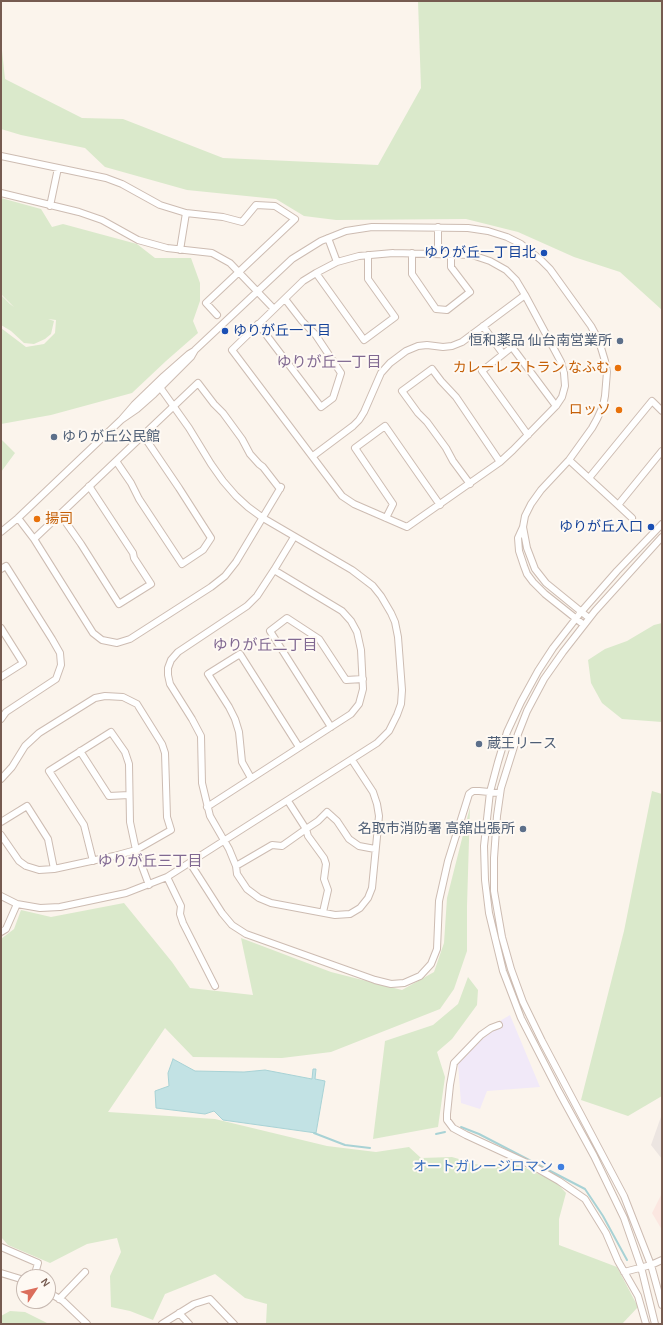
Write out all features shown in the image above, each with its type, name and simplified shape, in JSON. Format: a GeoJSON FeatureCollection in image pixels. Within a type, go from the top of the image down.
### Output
{"type":"FeatureCollection","features":[{"type":"Feature","properties":{"kind":"street"},"geometry":{"type":"LineString","coordinates":[[1,156],[106,178],[122,184],[160,205],[186,213],[223,217],[242,222],[256,205],[269,205],[275,206],[295,219],[206,303],[217,315]]}},
{"type":"Feature","properties":{"kind":"street"},"geometry":{"type":"LineString","coordinates":[[50,206],[58,168]]}},
{"type":"Feature","properties":{"kind":"street"},"geometry":{"type":"LineString","coordinates":[[1,193],[79,212],[102,220],[138,240],[167,248],[212,254],[230,263],[274,309]]}},
{"type":"Feature","properties":{"kind":"street"},"geometry":{"type":"LineString","coordinates":[[180,250],[186,213]]}},
{"type":"Feature","properties":{"kind":"street"},"geometry":{"type":"LineString","coordinates":[[1,532],[18,518],[121,420],[137,408],[159,385],[191,357],[204,342],[292,259],[317,243],[346,231],[372,227],[468,228],[488,231],[507,237],[521,244],[550,269],[592,326],[605,360],[607,372],[606,396],[603,406],[592,428],[568,460],[541,490],[531,504],[525,516],[523,527],[518,538],[519,551],[527,574],[538,588],[584,625]]}},
{"type":"Feature","properties":{"kind":"street"},"geometry":{"type":"LineString","coordinates":[[438,227],[438,253]]}},
{"type":"Feature","properties":{"kind":"street"},"geometry":{"type":"LineString","coordinates":[[328,238],[337,262]]}},
{"type":"Feature","properties":{"kind":"street"},"geometry":{"type":"LineString","coordinates":[[412,253],[412,274],[436,309],[447,310],[470,292],[452,267],[451,254]]}},
{"type":"Feature","properties":{"kind":"street"},"geometry":{"type":"LineString","coordinates":[[412,253],[472,255],[490,261],[506,270],[516,280],[525,295],[561,362],[565,386],[562,397],[556,406],[500,462],[407,528],[354,504],[342,496],[232,350],[285,298],[316,273],[337,262],[368,255],[412,253]]}},
{"type":"Feature","properties":{"kind":"street"},"geometry":{"type":"LineString","coordinates":[[316,273],[364,340],[395,317],[368,278],[368,255]]}},
{"type":"Feature","properties":{"kind":"street"},"geometry":{"type":"LineString","coordinates":[[313,456],[359,420],[381,373],[406,351],[418,346],[443,347],[452,346],[462,342],[525,295]]}},
{"type":"Feature","properties":{"kind":"street"},"geometry":{"type":"LineString","coordinates":[[258,324],[321,407],[333,398],[341,373],[315,334],[302,321],[285,298]]}},
{"type":"Feature","properties":{"kind":"street"},"geometry":{"type":"LineString","coordinates":[[482,326],[503,354]]}},
{"type":"Feature","properties":{"kind":"street"},"geometry":{"type":"LineString","coordinates":[[528,435],[482,370],[512,348],[556,406]]}},
{"type":"Feature","properties":{"kind":"street"},"geometry":{"type":"LineString","coordinates":[[470,484],[427,422],[418,413],[402,391],[432,369],[456,398],[500,462]]}},
{"type":"Feature","properties":{"kind":"street"},"geometry":{"type":"LineString","coordinates":[[18,518],[34,539],[93,633],[102,640],[117,643],[130,639],[211,587],[225,576],[236,562],[281,488],[250,454],[242,439],[198,383],[34,539]]}},
{"type":"Feature","properties":{"kind":"street"},"geometry":{"type":"LineString","coordinates":[[1,896],[17,904],[40,908],[60,907],[126,893],[167,877],[352,760],[381,740],[389,731],[397,716],[401,704],[402,678],[395,622],[381,596],[363,578],[352,570],[263,518],[236,496],[223,481],[159,385]]}},
{"type":"Feature","properties":{"kind":"street"},"geometry":{"type":"LineString","coordinates":[[589,478],[652,401],[662,411]]}},
{"type":"Feature","properties":{"kind":"street"},"geometry":{"type":"LineString","coordinates":[[386,518],[393,504],[355,448],[384,426],[440,506]]}},
{"type":"Feature","properties":{"kind":"street"},"geometry":{"type":"LineString","coordinates":[[116,461],[182,564],[203,550],[211,538],[180,488],[143,435]]}},
{"type":"Feature","properties":{"kind":"street"},"geometry":{"type":"LineString","coordinates":[[618,505],[662,451]]}},
{"type":"Feature","properties":{"kind":"street"},"geometry":{"type":"LineString","coordinates":[[568,460],[632,518]]}},
{"type":"Feature","properties":{"kind":"street"},"geometry":{"type":"LineString","coordinates":[[60,514],[82,544],[119,604],[151,584],[88,486]]}},
{"type":"Feature","properties":{"kind":"street"},"geometry":{"type":"LineString","coordinates":[[499,1025],[491,1028],[481,1035],[454,1063],[450,1085],[447,1114],[448,1120],[454,1128],[466,1136],[531,1166],[559,1181],[585,1200],[595,1213],[606,1233],[618,1261],[638,1296],[646,1324],[655,1323],[641,1268],[624,1218],[608,1184],[520,1015],[503,971],[489,913],[485,880],[484,846],[490,792],[507,732],[538,671],[581,612],[617,571],[662,524]]}},
{"type":"Feature","properties":{"kind":"street"},"geometry":{"type":"LineString","coordinates":[[523,527],[526,548],[535,569],[546,583],[589,618]]}},
{"type":"Feature","properties":{"kind":"street"},"geometry":{"type":"LineString","coordinates":[[294,537],[257,596],[247,606],[178,652],[171,660],[168,668],[170,684],[201,736],[202,783],[210,816],[236,866],[237,874],[241,882],[247,889],[259,898],[271,903],[335,915],[350,914],[360,908],[368,898],[372,888],[379,816],[373,792],[352,760]]}},
{"type":"Feature","properties":{"kind":"street"},"geometry":{"type":"LineString","coordinates":[[662,537],[589,618],[553,665],[527,711],[509,759],[500,793],[494,858],[494,891],[502,937],[511,969],[523,1002],[542,1042],[624,1196],[651,1265],[662,1304]]}},
{"type":"Feature","properties":{"kind":"street"},"geometry":{"type":"LineString","coordinates":[[1,569],[6,566],[52,639],[60,653],[61,665],[56,679],[6,712],[1,719]]}},
{"type":"Feature","properties":{"kind":"street"},"geometry":{"type":"LineString","coordinates":[[207,807],[351,714],[359,704],[363,689],[361,650],[357,632],[351,621],[342,611],[274,570]]}},
{"type":"Feature","properties":{"kind":"street"},"geometry":{"type":"LineString","coordinates":[[331,727],[270,631],[287,618],[319,639],[346,680],[363,679]]}},
{"type":"Feature","properties":{"kind":"street"},"geometry":{"type":"LineString","coordinates":[[1,628],[23,663],[1,677]]}},
{"type":"Feature","properties":{"kind":"street"},"geometry":{"type":"LineString","coordinates":[[251,778],[242,762],[239,732],[235,719],[230,707],[208,674],[240,654],[299,747]]}},
{"type":"Feature","properties":{"kind":"street"},"geometry":{"type":"LineString","coordinates":[[1,780],[12,768],[25,746],[39,733],[95,698],[105,696],[123,697],[137,704],[162,744],[165,753],[167,817],[171,830],[136,850],[93,861],[54,869],[39,870],[26,866],[19,861],[1,835]]}},
{"type":"Feature","properties":{"kind":"street"},"geometry":{"type":"LineString","coordinates":[[93,861],[84,826],[49,771],[111,732],[125,752],[129,764],[130,822],[136,850],[149,884]]}},
{"type":"Feature","properties":{"kind":"street"},"geometry":{"type":"LineString","coordinates":[[80,751],[109,796],[130,795]]}},
{"type":"Feature","properties":{"kind":"street"},"geometry":{"type":"LineString","coordinates":[[190,863],[232,925],[246,934],[375,980],[391,984],[404,983],[420,976],[431,964],[437,949],[440,901],[448,861],[469,794],[478,790],[500,793]]}},
{"type":"Feature","properties":{"kind":"street"},"geometry":{"type":"LineString","coordinates":[[288,800],[306,829],[308,836],[324,858],[326,864],[324,879],[328,890],[323,912]]}},
{"type":"Feature","properties":{"kind":"street"},"geometry":{"type":"LineString","coordinates":[[1,822],[27,806],[48,839],[54,869]]}},
{"type":"Feature","properties":{"kind":"street"},"geometry":{"type":"LineString","coordinates":[[236,866],[272,845],[282,846],[318,821],[327,812],[337,821],[349,839],[359,846],[375,849]]}},
{"type":"Feature","properties":{"kind":"street"},"geometry":{"type":"LineString","coordinates":[[167,877],[181,906],[180,914],[183,923],[216,986]]}},
{"type":"Feature","properties":{"kind":"street"},"geometry":{"type":"LineString","coordinates":[[1,932],[6,929],[17,904]]}},
{"type":"Feature","properties":{"kind":"street"},"geometry":{"type":"LineString","coordinates":[[1,1247],[38,1263],[36,1269]]}},
{"type":"Feature","properties":{"kind":"street"},"geometry":{"type":"LineString","coordinates":[[624,1272],[651,1265],[662,1260]]}},
{"type":"Feature","properties":{"kind":"street"},"geometry":{"type":"LineString","coordinates":[[59,1299],[85,1272]]}},
{"type":"Feature","properties":{"kind":"street"},"geometry":{"type":"LineString","coordinates":[[1,1273],[16,1278]]}},
{"type":"Feature","properties":{"kind":"street"},"geometry":{"type":"LineString","coordinates":[[56,1297],[87,1324]]}},
{"type":"Feature","properties":{"kind":"street"},"geometry":{"type":"LineString","coordinates":[[162,1324],[194,1304],[210,1299],[234,1324]]}},
{"type":"Feature","properties":{"kind":"street"},"geometry":{"type":"LineString","coordinates":[[179,1313],[190,1324]]}},
{"type":"Feature","properties":{"kind":"shaded area"},"geometry":{"type":"Polygon","coordinates":[[[510,1015],[540,1087],[487,1091],[480,1109],[461,1103],[458,1064],[483,1031],[510,1015]]]}},
{"type":"Feature","properties":{"kind":"shaded area"},"geometry":{"type":"Polygon","coordinates":[[[662,1114],[662,1159],[651,1145],[662,1114]]]}},
{"type":"Feature","properties":{"kind":"shaded area"},"geometry":{"type":"Polygon","coordinates":[[[662,1193],[662,1230],[652,1213],[662,1193]]]}},
{"type":"Feature","properties":{"kind":"green space"},"geometry":{"type":"Polygon","coordinates":[[[418,1],[662,1],[662,310],[620,272],[574,257],[518,232],[466,219],[336,220],[304,216],[276,199],[187,190],[105,167],[85,148],[21,135],[1,129],[1,41],[5,79],[82,118],[123,119],[223,158],[378,165],[421,88],[418,1]]]}},
{"type":"Feature","properties":{"kind":"green space"},"geometry":{"type":"Polygon","coordinates":[[[1,198],[41,209],[52,227],[63,224],[137,244],[155,258],[191,258],[200,283],[200,301],[193,321],[198,333],[132,393],[51,415],[1,424],[1,328],[26,347],[44,344],[55,333],[56,320],[48,319],[54,321],[51,334],[45,339],[34,344],[24,343],[11,331],[1,325],[1,295],[14,307],[1,294],[1,198]]]}},
{"type":"Feature","properties":{"kind":"green space"},"geometry":{"type":"Polygon","coordinates":[[[1,439],[15,453],[1,472],[1,439]]]}},
{"type":"Feature","properties":{"kind":"green space"},"geometry":{"type":"Polygon","coordinates":[[[662,623],[662,722],[622,719],[602,703],[591,683],[588,660],[605,649],[627,641],[654,625],[662,623]]]}},
{"type":"Feature","properties":{"kind":"green space"},"geometry":{"type":"Polygon","coordinates":[[[652,791],[662,794],[662,1096],[628,1116],[581,1100],[624,931],[652,791]]]}},
{"type":"Feature","properties":{"kind":"green space"},"geometry":{"type":"Polygon","coordinates":[[[470,807],[467,951],[454,989],[440,1009],[331,1052],[282,1058],[193,1057],[165,1028],[108,1112],[215,1119],[327,1146],[376,1152],[409,1147],[421,1158],[452,1157],[486,1167],[519,1165],[556,1182],[566,1193],[559,1219],[559,1245],[617,1267],[638,1307],[622,1324],[266,1324],[267,1304],[245,1298],[215,1274],[165,1294],[153,1320],[130,1311],[111,1307],[110,1276],[121,1252],[117,1238],[87,1244],[50,1263],[8,1245],[1,1237],[1,939],[14,929],[21,910],[51,917],[124,903],[172,962],[190,988],[253,995],[241,938],[331,972],[402,990],[434,972],[444,943],[447,898],[470,807]]]}},
{"type":"Feature","properties":{"kind":"green space"},"geometry":{"type":"Polygon","coordinates":[[[468,977],[478,990],[477,1005],[452,1039],[437,1052],[445,1077],[438,1127],[373,1139],[385,1041],[433,1025],[458,1004],[468,977]]]}},
{"type":"Feature","properties":{"kind":"green space"},"geometry":{"type":"Polygon","coordinates":[[[10,1311],[25,1312],[49,1324],[1,1324],[1,1316],[10,1311]]]}},
{"type":"Feature","properties":{"kind":"water"},"geometry":{"type":"Polygon","coordinates":[[[173,1059],[195,1071],[244,1072],[265,1070],[312,1079],[313,1069],[316,1069],[315,1079],[325,1081],[316,1133],[223,1120],[214,1111],[205,1114],[156,1108],[155,1091],[169,1086],[168,1073],[173,1059]]]}},
{"type":"Feature","properties":{"kind":"waterway"},"geometry":{"type":"LineString","coordinates":[[461,1127],[479,1134],[585,1189],[603,1216],[627,1260]]}},
{"type":"Feature","properties":{"kind":"waterway"},"geometry":{"type":"LineString","coordinates":[[436,1134],[445,1132]]}},
{"type":"Feature","properties":{"kind":"waterway"},"geometry":{"type":"LineString","coordinates":[[314,1133],[345,1145],[370,1148]]}},
{"type":"Feature","properties":{"kind":"place","name":"ゆりが丘一丁目北"},"geometry":{"type":"Point","coordinates":[544,253]}},
{"type":"Feature","properties":{"kind":"place","name":"ゆりが丘一丁目"},"geometry":{"type":"Point","coordinates":[225,331]}},
{"type":"Feature","properties":{"kind":"place","name":"恒和薬品 仙台南営業所"},"geometry":{"type":"Point","coordinates":[620,341]}},
{"type":"Feature","properties":{"kind":"place","name":"カレーレストラン なふむ"},"geometry":{"type":"Point","coordinates":[618,368]}},
{"type":"Feature","properties":{"kind":"place","name":"ロッソ"},"geometry":{"type":"Point","coordinates":[619,410]}},
{"type":"Feature","properties":{"kind":"place","name":"ゆりが丘公民館"},"geometry":{"type":"Point","coordinates":[54,437]}},
{"type":"Feature","properties":{"kind":"place","name":"揚司"},"geometry":{"type":"Point","coordinates":[37,519]}},
{"type":"Feature","properties":{"kind":"place","name":"ゆりが丘入口"},"geometry":{"type":"Point","coordinates":[651,527]}},
{"type":"Feature","properties":{"kind":"place","name":"蔵王リース"},"geometry":{"type":"Point","coordinates":[479,744]}},
{"type":"Feature","properties":{"kind":"place","name":"名取市消防署 高舘出張所"},"geometry":{"type":"Point","coordinates":[523,829]}},
{"type":"Feature","properties":{"kind":"place","name":"オートガレージロマン"},"geometry":{"type":"Point","coordinates":[561,1167]}},
{"type":"Feature","properties":{"kind":"district","name":"ゆりが丘一丁目"},"geometry":{"type":"Point","coordinates":[329,363]}},
{"type":"Feature","properties":{"kind":"district","name":"ゆりが丘二丁目"},"geometry":{"type":"Point","coordinates":[265,646]}},
{"type":"Feature","properties":{"kind":"district","name":"ゆりが丘三丁目"},"geometry":{"type":"Point","coordinates":[150,862]}}]}
